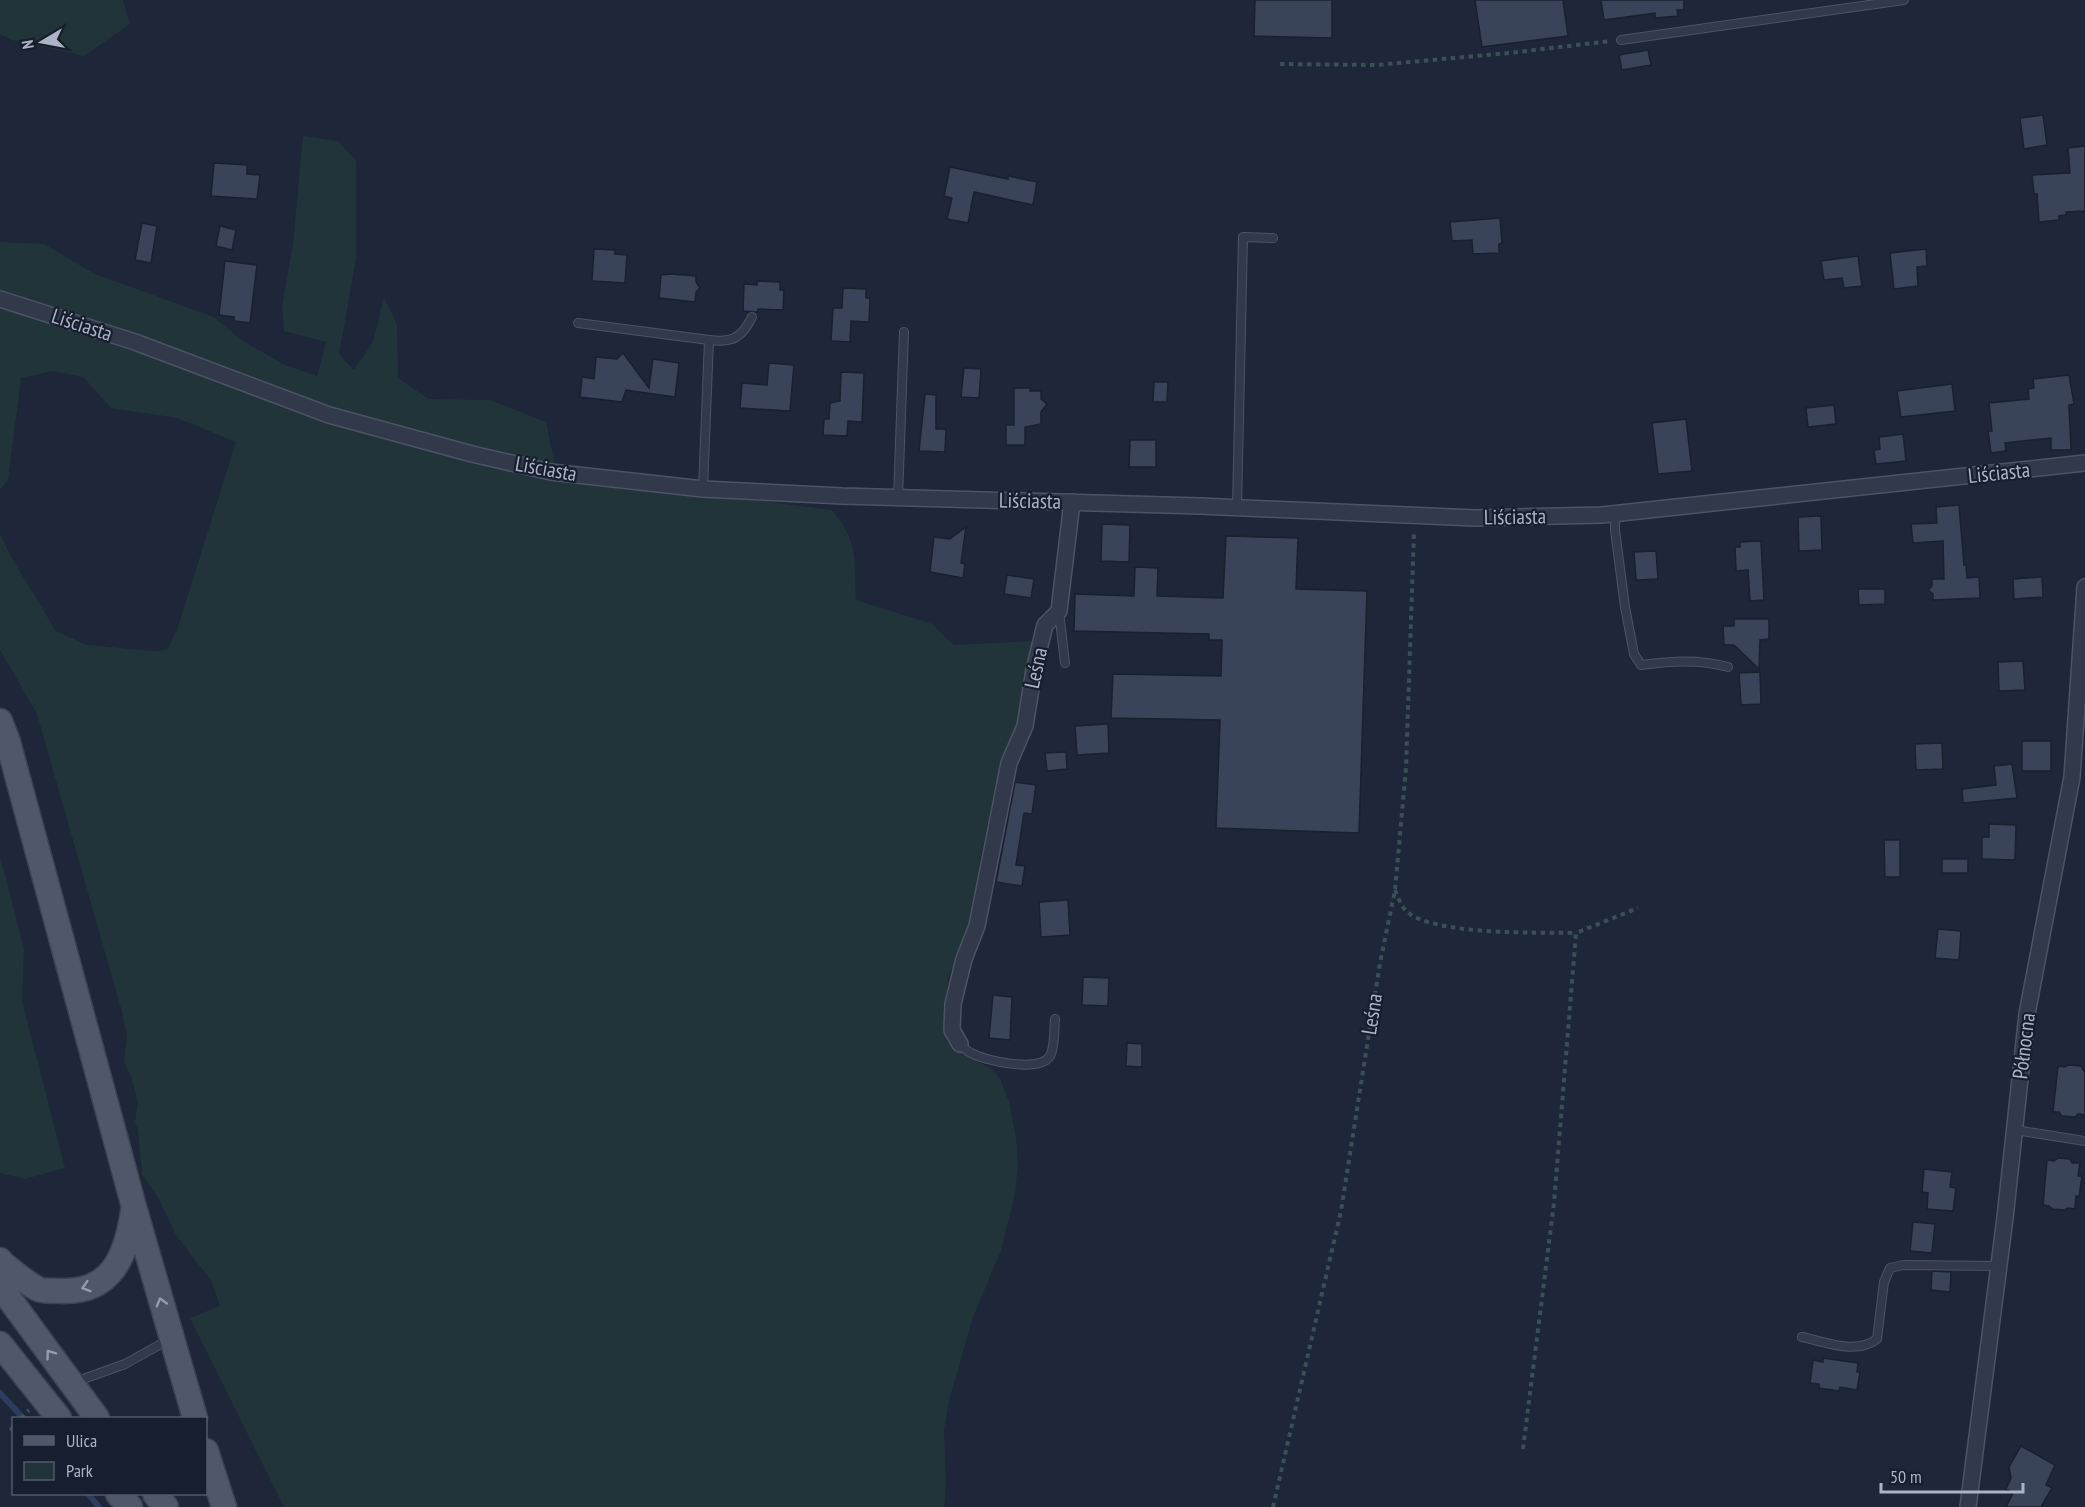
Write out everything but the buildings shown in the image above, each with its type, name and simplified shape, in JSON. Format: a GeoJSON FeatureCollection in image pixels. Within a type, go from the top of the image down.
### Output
{"type":"FeatureCollection","features":[{"type":"Feature","properties":{"kind":"main road"},"geometry":{"type":"LineString","coordinates":[[0,722],[8,742],[134,1207],[194,1417]]}},
{"type":"Feature","properties":{"kind":"main road"},"geometry":{"type":"LineString","coordinates":[[0,1260],[39,1290],[72,1291],[93,1286],[121,1260],[129,1239],[134,1207]]}},
{"type":"Feature","properties":{"kind":"main road"},"geometry":{"type":"LineString","coordinates":[[0,1286],[96,1417]]}},
{"type":"Feature","properties":{"kind":"main road"},"geometry":{"type":"LineString","coordinates":[[0,1344],[57,1417]]}},
{"type":"Feature","properties":{"kind":"main road"},"geometry":{"type":"LineString","coordinates":[[207,1454],[224,1507]]}},
{"type":"Feature","properties":{"kind":"main road"},"geometry":{"type":"LineString","coordinates":[[119,1495],[130,1507]]}},
{"type":"Feature","properties":{"kind":"main road"},"geometry":{"type":"LineString","coordinates":[[156,1495],[166,1507]]}},
{"type":"Feature","properties":{"kind":"street","name":"Liściasta"},"geometry":{"type":"LineString","coordinates":[[0,299],[135,342],[330,415],[472,454],[551,472],[703,489],[898,498],[1237,507],[1475,518],[1615,513],[2085,463]]}},
{"type":"Feature","properties":{"kind":"street","name":"Leśna"},"geometry":{"type":"LineString","coordinates":[[960,1044],[952,1030],[953,1004],[964,959],[977,926],[1009,763],[1025,726],[1034,670],[1045,626],[1059,611],[1072,501]]}},
{"type":"Feature","properties":{"kind":"street","name":"Północna"},"geometry":{"type":"LineString","coordinates":[[1968,1507],[1999,1266],[2027,1014],[2072,777],[2085,587]]}},
{"type":"Feature","properties":{"kind":"lane"},"geometry":{"type":"LineString","coordinates":[[1621,40],[1904,0]]}},
{"type":"Feature","properties":{"kind":"lane"},"geometry":{"type":"LineString","coordinates":[[1237,507],[1243,237],[1273,238]]}},
{"type":"Feature","properties":{"kind":"lane"},"geometry":{"type":"LineString","coordinates":[[578,323],[725,342],[745,331],[752,317]]}},
{"type":"Feature","properties":{"kind":"lane"},"geometry":{"type":"LineString","coordinates":[[898,498],[904,332]]}},
{"type":"Feature","properties":{"kind":"lane"},"geometry":{"type":"LineString","coordinates":[[703,489],[709,340]]}},
{"type":"Feature","properties":{"kind":"lane"},"geometry":{"type":"LineString","coordinates":[[1615,513],[1625,607],[1634,654],[1641,665],[1679,660],[1728,667]]}},
{"type":"Feature","properties":{"kind":"lane"},"geometry":{"type":"LineString","coordinates":[[1059,611],[1065,663]]}},
{"type":"Feature","properties":{"kind":"lane"},"geometry":{"type":"LineString","coordinates":[[960,1044],[969,1052],[981,1057],[1016,1064],[1045,1062],[1052,1054],[1055,1019]]}},
{"type":"Feature","properties":{"kind":"lane"},"geometry":{"type":"LineString","coordinates":[[2014,1130],[2085,1141]]}},
{"type":"Feature","properties":{"kind":"lane"},"geometry":{"type":"LineString","coordinates":[[1802,1337],[1847,1347],[1868,1346],[1877,1339],[1884,1282],[1890,1268],[1903,1265],[1999,1266]]}},
{"type":"Feature","properties":{"kind":"lane"},"geometry":{"type":"LineString","coordinates":[[71,1383],[124,1364],[171,1338]]}},
{"type":"Feature","properties":{"kind":"path"},"geometry":{"type":"LineString","coordinates":[[1280,64],[1377,65],[1621,40]]}},
{"type":"Feature","properties":{"kind":"path","name":"Leśna"},"geometry":{"type":"LineString","coordinates":[[1273,1507],[1341,1211],[1380,963],[1395,890],[1406,768],[1415,515]]}},
{"type":"Feature","properties":{"kind":"path"},"geometry":{"type":"LineString","coordinates":[[1395,890],[1407,911],[1425,921],[1465,929],[1576,933],[1638,908]]}},
{"type":"Feature","properties":{"kind":"path"},"geometry":{"type":"LineString","coordinates":[[1523,1449],[1554,1203],[1576,933]]}},
{"type":"Feature","properties":{"kind":"green space"},"geometry":{"type":"Polygon","coordinates":[[[0,0],[123,0],[130,24],[84,56],[12,40],[0,34],[0,0]]]}},
{"type":"Feature","properties":{"kind":"green space"},"geometry":{"type":"Polygon","coordinates":[[[303,136],[338,141],[356,161],[356,259],[339,354],[354,370],[373,342],[384,297],[397,324],[398,378],[429,399],[490,400],[546,422],[557,475],[832,510],[851,542],[855,563],[856,600],[932,624],[954,645],[1034,641],[1025,700],[1015,739],[1000,771],[981,853],[971,925],[948,978],[946,1003],[955,1043],[967,1057],[991,1068],[1000,1078],[1009,1102],[1018,1164],[1015,1194],[1001,1250],[972,1320],[949,1401],[944,1430],[946,1486],[944,1507],[284,1507],[190,1318],[220,1306],[211,1281],[176,1235],[158,1197],[142,1175],[138,1130],[135,1122],[138,1103],[132,1079],[124,1062],[127,1036],[122,1012],[37,714],[0,650],[0,534],[10,555],[56,631],[87,645],[154,651],[167,650],[177,630],[236,442],[177,418],[111,408],[83,377],[53,371],[21,378],[8,480],[0,490],[0,242],[44,244],[95,274],[214,317],[243,341],[285,365],[317,376],[326,342],[284,331],[282,306],[293,244],[303,136]]]}},
{"type":"Feature","properties":{"kind":"green space"},"geometry":{"type":"Polygon","coordinates":[[[0,856],[24,949],[22,1001],[65,1168],[25,1179],[0,1173],[0,856]]]}},
{"type":"Feature","properties":{"kind":"waterway"},"geometry":{"type":"LineString","coordinates":[[0,1393],[22,1417]]}},
{"type":"Feature","properties":{"kind":"waterway"},"geometry":{"type":"LineString","coordinates":[[89,1495],[99,1507]]}}]}
